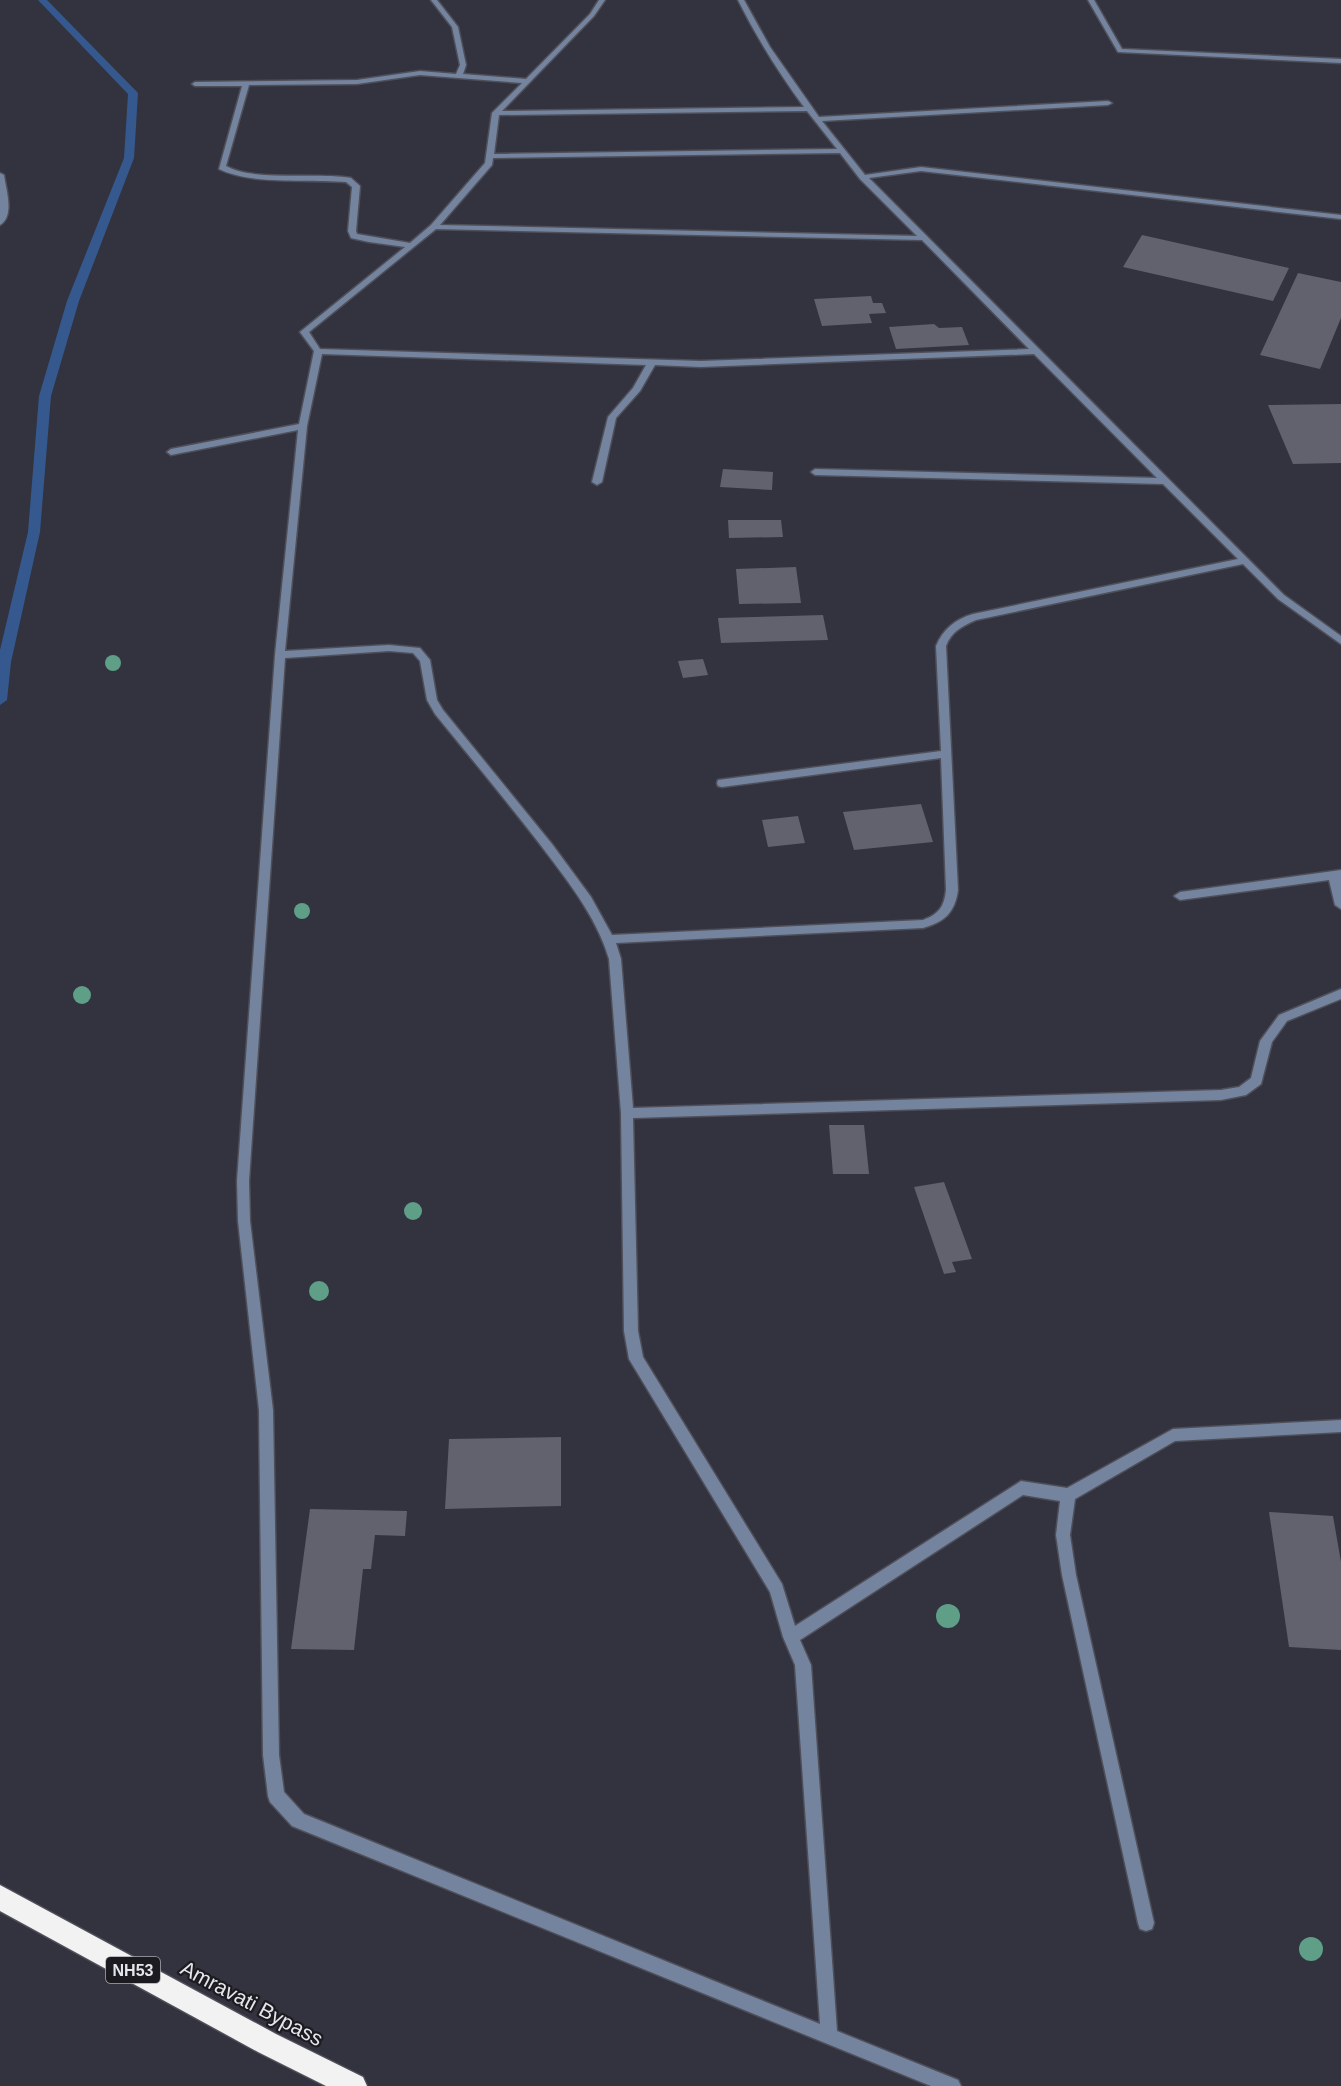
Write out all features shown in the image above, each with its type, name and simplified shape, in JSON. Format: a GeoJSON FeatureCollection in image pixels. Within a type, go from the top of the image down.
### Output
{"type":"FeatureCollection","features":[{"type":"Feature","properties":{"kind":"highway","name":"Amravati Bypass"},"geometry":{"type":"LineString","coordinates":[[0,1897],[267,2043],[354,2086]]}},
{"type":"Feature","properties":{"kind":"street"},"geometry":{"type":"LineString","coordinates":[[434,0],[455,27],[462,65],[459,76]]}},
{"type":"Feature","properties":{"kind":"street"},"geometry":{"type":"LineString","coordinates":[[602,0],[592,15],[496,113],[489,163],[434,227],[304,332],[318,351],[303,426],[280,655],[243,1180],[244,1221],[266,1410],[271,1755],[276,1796],[298,1820],[952,2086]]}},
{"type":"Feature","properties":{"kind":"street"},"geometry":{"type":"LineString","coordinates":[[741,0],[758,36],[809,109],[863,177],[1281,597],[1341,641]]}},
{"type":"Feature","properties":{"kind":"street"},"geometry":{"type":"LineString","coordinates":[[1091,0],[1120,51],[1341,61]]}},
{"type":"Feature","properties":{"kind":"street"},"geometry":{"type":"LineString","coordinates":[[195,84],[357,82],[408,74],[527,81]]}},
{"type":"Feature","properties":{"kind":"street"},"geometry":{"type":"LineString","coordinates":[[246,83],[222,167],[225,171],[243,175],[348,180],[356,186],[352,231],[354,236],[411,245]]}},
{"type":"Feature","properties":{"kind":"street"},"geometry":{"type":"LineString","coordinates":[[818,119],[1108,103]]}},
{"type":"Feature","properties":{"kind":"street"},"geometry":{"type":"LineString","coordinates":[[496,113],[809,109]]}},
{"type":"Feature","properties":{"kind":"street"},"geometry":{"type":"LineString","coordinates":[[491,156],[843,151]]}},
{"type":"Feature","properties":{"kind":"street"},"geometry":{"type":"LineString","coordinates":[[863,177],[921,169],[1341,217]]}},
{"type":"Feature","properties":{"kind":"street"},"geometry":{"type":"LineString","coordinates":[[0,175],[4,201],[0,223]]}},
{"type":"Feature","properties":{"kind":"street"},"geometry":{"type":"LineString","coordinates":[[434,227],[924,238]]}},
{"type":"Feature","properties":{"kind":"street"},"geometry":{"type":"LineString","coordinates":[[318,351],[701,364],[1036,351]]}},
{"type":"Feature","properties":{"kind":"street"},"geometry":{"type":"LineString","coordinates":[[597,482],[612,417],[638,389],[652,362]]}},
{"type":"Feature","properties":{"kind":"street"},"geometry":{"type":"LineString","coordinates":[[171,452],[303,426]]}},
{"type":"Feature","properties":{"kind":"street"},"geometry":{"type":"LineString","coordinates":[[815,472],[1165,481]]}},
{"type":"Feature","properties":{"kind":"street"},"geometry":{"type":"LineString","coordinates":[[610,939],[923,924],[940,919],[950,905],[952,890],[941,646],[944,635],[973,616],[1245,561]]}},
{"type":"Feature","properties":{"kind":"street"},"geometry":{"type":"LineString","coordinates":[[280,655],[389,648],[416,650],[425,660],[432,700],[440,712],[538,833],[600,918],[610,939],[615,959],[627,1113],[631,1331],[636,1359],[777,1589],[791,1637],[803,1665],[829,2036]]}},
{"type":"Feature","properties":{"kind":"street"},"geometry":{"type":"LineString","coordinates":[[722,783],[945,753]]}},
{"type":"Feature","properties":{"kind":"street"},"geometry":{"type":"LineString","coordinates":[[1180,896],[1337,875],[1341,905]]}},
{"type":"Feature","properties":{"kind":"street"},"geometry":{"type":"LineString","coordinates":[[627,1113],[1221,1095],[1242,1092],[1257,1081],[1266,1041],[1283,1018],[1341,994]]}},
{"type":"Feature","properties":{"kind":"street"},"geometry":{"type":"LineString","coordinates":[[791,1637],[1021,1488],[1068,1495],[1173,1435],[1341,1426]]}},
{"type":"Feature","properties":{"kind":"street"},"geometry":{"type":"LineString","coordinates":[[1068,1495],[1063,1535],[1069,1575],[1146,1923]]}},
{"type":"Feature","properties":{"kind":"building"},"geometry":{"type":"Polygon","coordinates":[[[1142,235],[1289,268],[1273,301],[1123,267],[1142,235]]]}},
{"type":"Feature","properties":{"kind":"building"},"geometry":{"type":"Polygon","coordinates":[[[1298,273],[1341,282],[1341,318],[1320,369],[1260,355],[1298,273]]]}},
{"type":"Feature","properties":{"kind":"building"},"geometry":{"type":"Polygon","coordinates":[[[871,296],[873,303],[882,303],[886,313],[869,314],[872,323],[822,326],[814,299],[871,296]]]}},
{"type":"Feature","properties":{"kind":"building"},"geometry":{"type":"Polygon","coordinates":[[[934,324],[939,328],[962,327],[969,345],[896,349],[889,327],[934,324]]]}},
{"type":"Feature","properties":{"kind":"building"},"geometry":{"type":"Polygon","coordinates":[[[1341,404],[1341,463],[1293,464],[1268,405],[1341,404]]]}},
{"type":"Feature","properties":{"kind":"building"},"geometry":{"type":"Polygon","coordinates":[[[723,469],[773,472],[772,490],[720,487],[723,469]]]}},
{"type":"Feature","properties":{"kind":"building"},"geometry":{"type":"Polygon","coordinates":[[[728,520],[781,520],[783,537],[729,538],[728,520]]]}},
{"type":"Feature","properties":{"kind":"building"},"geometry":{"type":"Polygon","coordinates":[[[796,567],[801,603],[739,604],[736,569],[796,567]]]}},
{"type":"Feature","properties":{"kind":"building"},"geometry":{"type":"Polygon","coordinates":[[[823,615],[828,640],[721,643],[718,618],[823,615]]]}},
{"type":"Feature","properties":{"kind":"building"},"geometry":{"type":"Polygon","coordinates":[[[703,659],[708,675],[683,678],[678,661],[703,659]]]}},
{"type":"Feature","properties":{"kind":"building"},"geometry":{"type":"Polygon","coordinates":[[[921,804],[933,842],[854,850],[843,812],[921,804]]]}},
{"type":"Feature","properties":{"kind":"building"},"geometry":{"type":"Polygon","coordinates":[[[798,816],[805,843],[768,847],[762,820],[798,816]]]}},
{"type":"Feature","properties":{"kind":"building"},"geometry":{"type":"Polygon","coordinates":[[[829,1125],[864,1125],[869,1174],[833,1174],[829,1125]]]}},
{"type":"Feature","properties":{"kind":"building"},"geometry":{"type":"Polygon","coordinates":[[[944,1182],[972,1259],[952,1262],[956,1272],[944,1274],[914,1187],[944,1182]]]}},
{"type":"Feature","properties":{"kind":"building"},"geometry":{"type":"Polygon","coordinates":[[[561,1437],[561,1506],[445,1509],[449,1439],[561,1437]]]}},
{"type":"Feature","properties":{"kind":"building"},"geometry":{"type":"Polygon","coordinates":[[[310,1509],[407,1511],[405,1536],[375,1535],[371,1569],[363,1569],[354,1650],[291,1649],[310,1509]]]}},
{"type":"Feature","properties":{"kind":"building"},"geometry":{"type":"Polygon","coordinates":[[[1269,1512],[1333,1516],[1341,1562],[1341,1650],[1289,1647],[1269,1512]]]}},
{"type":"Feature","properties":{"kind":"waterway"},"geometry":{"type":"LineString","coordinates":[[0,700],[4,662],[34,532],[45,396],[73,301],[129,158],[133,93],[42,0]]}}]}
